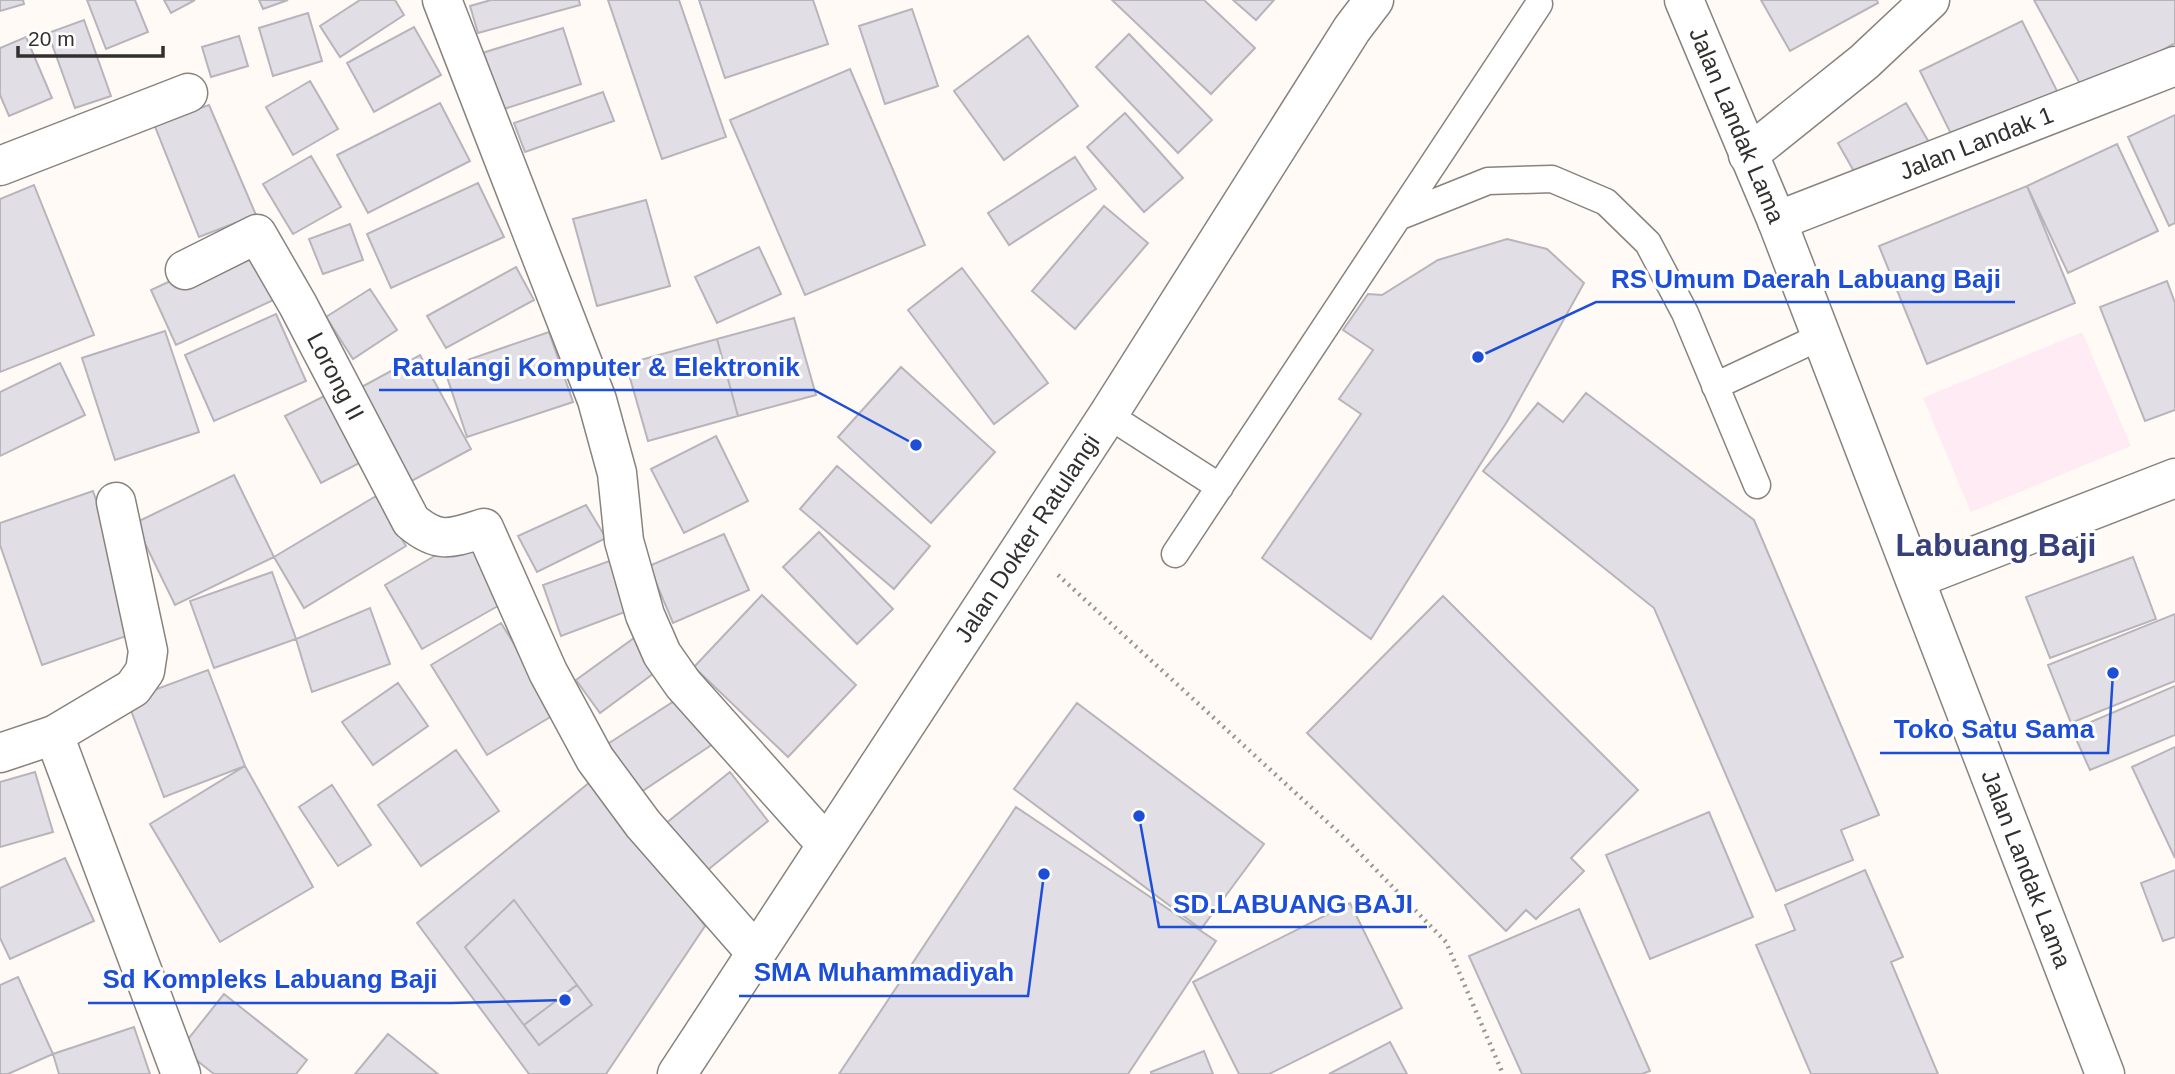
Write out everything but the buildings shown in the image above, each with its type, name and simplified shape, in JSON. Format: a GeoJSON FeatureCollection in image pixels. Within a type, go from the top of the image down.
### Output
{"type":"FeatureCollection","features":[{"type":"Feature","properties":{"kind":"street","name":"Jalan Dokter Ratulangi"},"geometry":{"type":"LineString","coordinates":[[677,1074],[1108,415],[1352,29],[1374,0]]}},
{"type":"Feature","properties":{"kind":"street","name":"Jalan Landak Lama"},"geometry":{"type":"LineString","coordinates":[[1684,0],[1777,221],[2105,1074]]}},
{"type":"Feature","properties":{"kind":"street"},"geometry":{"type":"LineString","coordinates":[[1748,155],[1864,62],[1930,0]]}},
{"type":"Feature","properties":{"kind":"street"},"geometry":{"type":"LineString","coordinates":[[446,1],[597,400],[617,473],[624,541],[645,615],[662,654],[683,684],[826,844]]}},
{"type":"Feature","properties":{"kind":"street","name":"Jalan Landak 1"},"geometry":{"type":"LineString","coordinates":[[1777,221],[2175,66]]}},
{"type":"Feature","properties":{"kind":"street"},"geometry":{"type":"LineString","coordinates":[[0,166],[188,93]]}},
{"type":"Feature","properties":{"kind":"street","name":"Lorong II"},"geometry":{"type":"LineString","coordinates":[[185,270],[257,234],[298,304],[411,522],[424,532],[438,538],[450,539],[484,528],[548,672],[595,759],[643,824],[756,953]]}},
{"type":"Feature","properties":{"kind":"street"},"geometry":{"type":"LineString","coordinates":[[1915,579],[2175,478]]}},
{"type":"Feature","properties":{"kind":"street"},"geometry":{"type":"LineString","coordinates":[[0,752],[54,736],[133,688],[145,671],[148,651],[116,502]]}},
{"type":"Feature","properties":{"kind":"street"},"geometry":{"type":"LineString","coordinates":[[54,736],[181,1074]]}},
{"type":"Feature","properties":{"kind":"lane"},"geometry":{"type":"LineString","coordinates":[[1175,554],[1539,4]]}},
{"type":"Feature","properties":{"kind":"lane"},"geometry":{"type":"LineString","coordinates":[[1398,217],[1488,181],[1552,178],[1606,202],[1648,243],[1685,313],[1757,485]]}},
{"type":"Feature","properties":{"kind":"lane"},"geometry":{"type":"LineString","coordinates":[[1714,386],[1822,336]]}},
{"type":"Feature","properties":{"kind":"lane"},"geometry":{"type":"LineString","coordinates":[[1108,415],[1220,486]]}},
{"type":"Feature","properties":{"kind":"path"},"geometry":{"type":"LineString","coordinates":[[1024,544],[1349,842],[1446,942],[1503,1074]]}},
{"type":"Feature","properties":{"kind":"shaded area"},"geometry":{"type":"Polygon","coordinates":[[[2082,332],[2131,446],[1971,512],[1923,398],[2082,332]]]}},
{"type":"Feature","properties":{"kind":"place","name":"RS Umum Daerah Labuang Baji"},"geometry":{"type":"Point","coordinates":[1478,357]}},
{"type":"Feature","properties":{"kind":"place","name":"Ratulangi Komputer & Elektronik"},"geometry":{"type":"Point","coordinates":[916,445]}},
{"type":"Feature","properties":{"kind":"place","name":"Toko Satu Sama"},"geometry":{"type":"Point","coordinates":[2113,673]}},
{"type":"Feature","properties":{"kind":"place","name":"SD.LABUANG BAJI"},"geometry":{"type":"Point","coordinates":[1139,816]}},
{"type":"Feature","properties":{"kind":"place","name":"SMA Muhammadiyah"},"geometry":{"type":"Point","coordinates":[1044,874]}},
{"type":"Feature","properties":{"kind":"place","name":"Sd Kompleks Labuang Baji"},"geometry":{"type":"Point","coordinates":[565,1000]}},
{"type":"Feature","properties":{"kind":"district","name":"Labuang Baji"},"geometry":{"type":"Point","coordinates":[1996,545]}}]}
